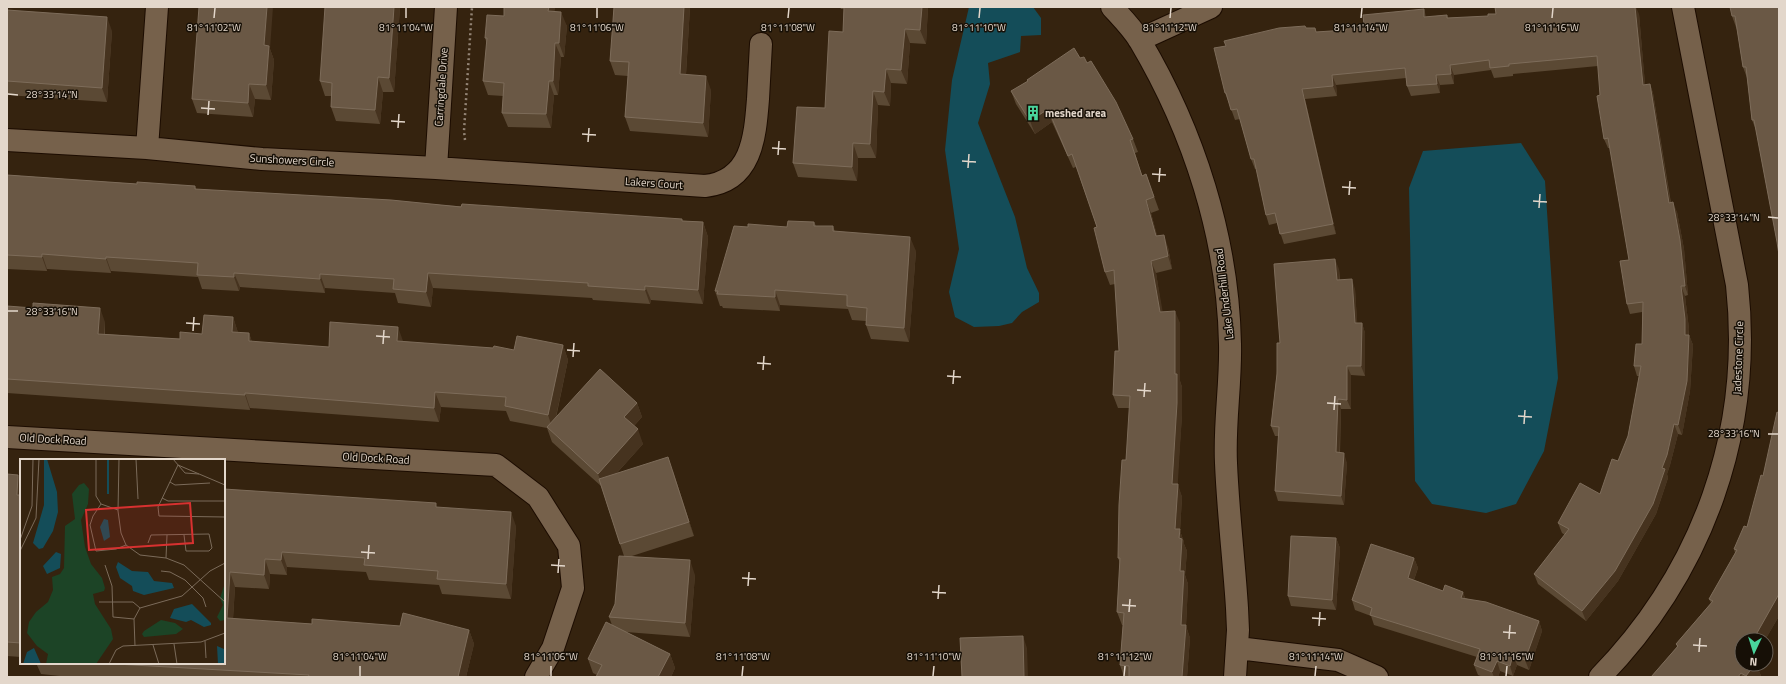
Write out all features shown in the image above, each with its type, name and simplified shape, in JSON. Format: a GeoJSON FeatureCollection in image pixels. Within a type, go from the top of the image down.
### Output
{"type":"FeatureCollection","features":[{"type":"Feature","properties":{"kind":"street"},"geometry":{"type":"LineString","coordinates":[[147,148],[157,7]]}},
{"type":"Feature","properties":{"kind":"street","name":"Carringdale Drive"},"geometry":{"type":"LineString","coordinates":[[436,168],[446,7]]}},
{"type":"Feature","properties":{"kind":"street","name":"Lake Underhill Road"},"geometry":{"type":"LineString","coordinates":[[1112,7],[1140,40],[1173,106],[1198,164],[1221,255],[1228,304],[1230,343],[1226,463],[1237,608],[1238,648],[1235,677]]}},
{"type":"Feature","properties":{"kind":"street"},"geometry":{"type":"LineString","coordinates":[[1140,40],[1211,7]]}},
{"type":"Feature","properties":{"kind":"street","name":"Jadestone Circle"},"geometry":{"type":"LineString","coordinates":[[1600,677],[1646,624],[1675,580],[1696,542],[1718,484],[1729,442],[1737,397],[1741,328],[1737,285],[1683,7]]}},
{"type":"Feature","properties":{"kind":"street","name":"Lakers Court"},"geometry":{"type":"LineString","coordinates":[[436,168],[705,186],[720,183],[734,174],[751,150],[754,139],[761,44]]}},
{"type":"Feature","properties":{"kind":"street","name":"Sunshowers Circle"},"geometry":{"type":"LineString","coordinates":[[7,140],[147,148],[262,159],[436,168]]}},
{"type":"Feature","properties":{"kind":"street","name":"Old Dock Road"},"geometry":{"type":"LineString","coordinates":[[7,437],[496,465],[538,497],[569,546],[573,588],[553,648],[536,677]]}},
{"type":"Feature","properties":{"kind":"street"},"geometry":{"type":"LineString","coordinates":[[1238,648],[1338,660],[1377,677]]}},
{"type":"Feature","properties":{"kind":"path"},"geometry":{"type":"LineString","coordinates":[[465,140],[464,131],[472,7]]}},
{"type":"Feature","properties":{"kind":"water"},"geometry":{"type":"Polygon","coordinates":[[[969,7],[1033,7],[1041,18],[1041,35],[1021,36],[1020,52],[988,63],[990,84],[978,123],[1015,217],[1027,268],[1039,293],[1039,302],[1022,312],[1012,323],[999,326],[974,327],[955,317],[949,292],[959,249],[945,150],[952,80],[969,7]]]}},
{"type":"Feature","properties":{"kind":"water"},"geometry":{"type":"Polygon","coordinates":[[[1521,143],[1545,181],[1558,378],[1544,451],[1516,504],[1486,513],[1432,504],[1415,481],[1409,188],[1423,151],[1521,143]]]}},
{"type":"Feature","properties":{"kind":"building"},"geometry":{"type":"Polygon","coordinates":[[[199,7],[267,7],[264,45],[269,46],[266,85],[249,84],[248,103],[192,99],[199,7]]]}},
{"type":"Feature","properties":{"kind":"building"},"geometry":{"type":"Polygon","coordinates":[[[325,7],[394,7],[389,78],[378,77],[375,110],[331,107],[332,83],[320,81],[325,7]]]}},
{"type":"Feature","properties":{"kind":"building"},"geometry":{"type":"Polygon","coordinates":[[[504,7],[549,7],[548,11],[561,12],[559,43],[555,43],[553,81],[549,81],[546,114],[502,113],[504,83],[483,81],[487,38],[485,38],[487,15],[504,16],[504,7]]]}},
{"type":"Feature","properties":{"kind":"building"},"geometry":{"type":"Polygon","coordinates":[[[614,7],[684,7],[680,74],[706,76],[703,123],[625,117],[629,62],[610,61],[614,7]]]}},
{"type":"Feature","properties":{"kind":"building"},"geometry":{"type":"Polygon","coordinates":[[[844,7],[922,7],[920,30],[905,29],[901,70],[886,69],[884,92],[873,91],[870,144],[853,143],[852,167],[793,163],[797,107],[825,108],[829,31],[843,32],[844,7]]]}},
{"type":"Feature","properties":{"kind":"building"},"geometry":{"type":"Polygon","coordinates":[[[1495,7],[1635,7],[1643,85],[1650,84],[1669,203],[1673,202],[1680,240],[1685,286],[1681,286],[1685,319],[1685,335],[1689,335],[1687,381],[1678,425],[1674,424],[1667,455],[1662,468],[1665,469],[1653,504],[1615,571],[1582,611],[1534,574],[1569,529],[1558,523],[1580,483],[1600,494],[1612,459],[1618,461],[1628,436],[1641,366],[1634,366],[1636,344],[1642,344],[1643,302],[1627,304],[1620,261],[1629,260],[1608,138],[1604,139],[1597,96],[1600,95],[1597,56],[1509,64],[1509,66],[1490,68],[1489,60],[1450,65],[1451,74],[1436,75],[1437,84],[1407,86],[1405,68],[1332,75],[1333,86],[1302,89],[1333,224],[1280,234],[1275,213],[1266,215],[1254,159],[1251,159],[1237,109],[1231,110],[1225,93],[1214,48],[1226,46],[1224,41],[1279,28],[1305,26],[1306,28],[1315,28],[1316,32],[1346,30],[1348,27],[1364,25],[1363,15],[1424,9],[1424,17],[1447,15],[1447,18],[1488,16],[1488,14],[1496,14],[1495,7]]]}},
{"type":"Feature","properties":{"kind":"building"},"geometry":{"type":"Polygon","coordinates":[[[1730,7],[1779,7],[1779,255],[1754,120],[1752,120],[1746,67],[1743,67],[1735,16],[1732,16],[1730,7]]]}},
{"type":"Feature","properties":{"kind":"building"},"geometry":{"type":"Polygon","coordinates":[[[7,10],[107,17],[102,88],[7,81],[7,10]]]}},
{"type":"Feature","properties":{"kind":"building"},"geometry":{"type":"Polygon","coordinates":[[[1074,48],[1080,58],[1084,57],[1087,63],[1091,61],[1116,102],[1133,139],[1130,140],[1142,176],[1146,174],[1154,197],[1146,200],[1156,236],[1164,235],[1168,256],[1151,261],[1160,312],[1175,311],[1175,374],[1177,374],[1177,403],[1172,484],[1178,484],[1175,529],[1180,529],[1179,538],[1182,539],[1180,571],[1184,571],[1181,625],[1186,625],[1182,677],[1129,677],[1129,666],[1120,665],[1124,613],[1117,612],[1120,558],[1118,558],[1119,505],[1122,460],[1126,460],[1130,396],[1113,395],[1115,351],[1119,351],[1114,270],[1105,272],[1094,228],[1097,227],[1072,154],[1068,156],[1048,109],[1030,121],[1011,91],[1028,81],[1027,80],[1074,48]]]}},
{"type":"Feature","properties":{"kind":"building"},"geometry":{"type":"Polygon","coordinates":[[[7,175],[137,184],[137,182],[195,186],[195,189],[391,200],[461,207],[462,204],[682,219],[682,221],[703,222],[698,290],[645,286],[645,290],[588,286],[588,283],[428,273],[426,292],[393,289],[394,279],[320,274],[320,279],[234,273],[234,277],[197,275],[198,263],[106,257],[106,259],[42,254],[42,257],[7,255],[7,175]]]}},
{"type":"Feature","properties":{"kind":"building"},"geometry":{"type":"Polygon","coordinates":[[[788,221],[814,222],[814,226],[833,226],[833,231],[910,237],[904,328],[866,325],[867,308],[847,306],[847,295],[775,290],[775,297],[717,294],[718,291],[715,291],[734,226],[748,227],[748,224],[787,227],[788,221]]]}},
{"type":"Feature","properties":{"kind":"building"},"geometry":{"type":"Polygon","coordinates":[[[1335,259],[1337,280],[1352,279],[1355,323],[1362,323],[1361,366],[1347,366],[1347,400],[1338,399],[1336,452],[1344,453],[1341,496],[1275,491],[1279,427],[1271,426],[1277,374],[1277,343],[1280,343],[1274,264],[1335,259]]]}},
{"type":"Feature","properties":{"kind":"building"},"geometry":{"type":"Polygon","coordinates":[[[33,303],[100,308],[98,334],[180,339],[180,332],[202,334],[204,315],[233,317],[232,332],[249,333],[249,341],[329,347],[330,322],[398,327],[397,341],[493,348],[494,346],[514,350],[517,336],[563,345],[548,415],[505,406],[506,397],[435,392],[434,408],[245,393],[245,395],[7,379],[7,306],[33,308],[33,303]]]}},
{"type":"Feature","properties":{"kind":"building"},"geometry":{"type":"Polygon","coordinates":[[[600,369],[637,403],[624,417],[638,429],[598,474],[547,427],[600,369]]]}},
{"type":"Feature","properties":{"kind":"building"},"geometry":{"type":"Polygon","coordinates":[[[1777,412],[1779,413],[1779,594],[1758,632],[1734,632],[1734,672],[1749,672],[1746,676],[1741,673],[1738,677],[1651,677],[1678,646],[1676,644],[1713,601],[1709,599],[1737,550],[1734,549],[1744,526],[1747,527],[1761,475],[1763,476],[1777,412]]]}},
{"type":"Feature","properties":{"kind":"building"},"geometry":{"type":"Polygon","coordinates":[[[668,457],[689,522],[620,544],[599,479],[668,457]]]}},
{"type":"Feature","properties":{"kind":"building"},"geometry":{"type":"Polygon","coordinates":[[[7,474],[18,475],[17,495],[20,495],[20,643],[7,642],[7,474]]]}},
{"type":"Feature","properties":{"kind":"building"},"geometry":{"type":"Polygon","coordinates":[[[225,489],[436,503],[436,507],[511,512],[506,584],[437,579],[438,571],[364,565],[365,558],[282,552],[281,560],[265,559],[264,575],[230,572],[227,618],[312,624],[312,619],[400,626],[403,613],[469,630],[458,677],[308,677],[309,675],[116,664],[225,664],[225,489]]]}},
{"type":"Feature","properties":{"kind":"building"},"geometry":{"type":"Polygon","coordinates":[[[1291,536],[1336,538],[1332,600],[1288,596],[1291,536]]]}},
{"type":"Feature","properties":{"kind":"building"},"geometry":{"type":"Polygon","coordinates":[[[1371,544],[1414,558],[1408,578],[1443,591],[1445,585],[1463,592],[1461,598],[1486,602],[1539,621],[1525,660],[1513,655],[1510,666],[1497,661],[1492,672],[1474,665],[1480,649],[1370,615],[1372,608],[1352,600],[1371,544]]]}},
{"type":"Feature","properties":{"kind":"building"},"geometry":{"type":"Polygon","coordinates":[[[619,556],[690,560],[685,623],[609,617],[615,604],[619,556]]]}},
{"type":"Feature","properties":{"kind":"building"},"geometry":{"type":"Polygon","coordinates":[[[606,622],[670,654],[658,677],[596,677],[602,665],[588,659],[606,622]]]}},
{"type":"Feature","properties":{"kind":"building"},"geometry":{"type":"Polygon","coordinates":[[[1023,636],[1024,677],[962,677],[960,638],[1023,636]]]}},
{"type":"Feature","properties":{"kind":"place","name":"meshed area"},"geometry":{"type":"Point","coordinates":[1033,113]}}]}
